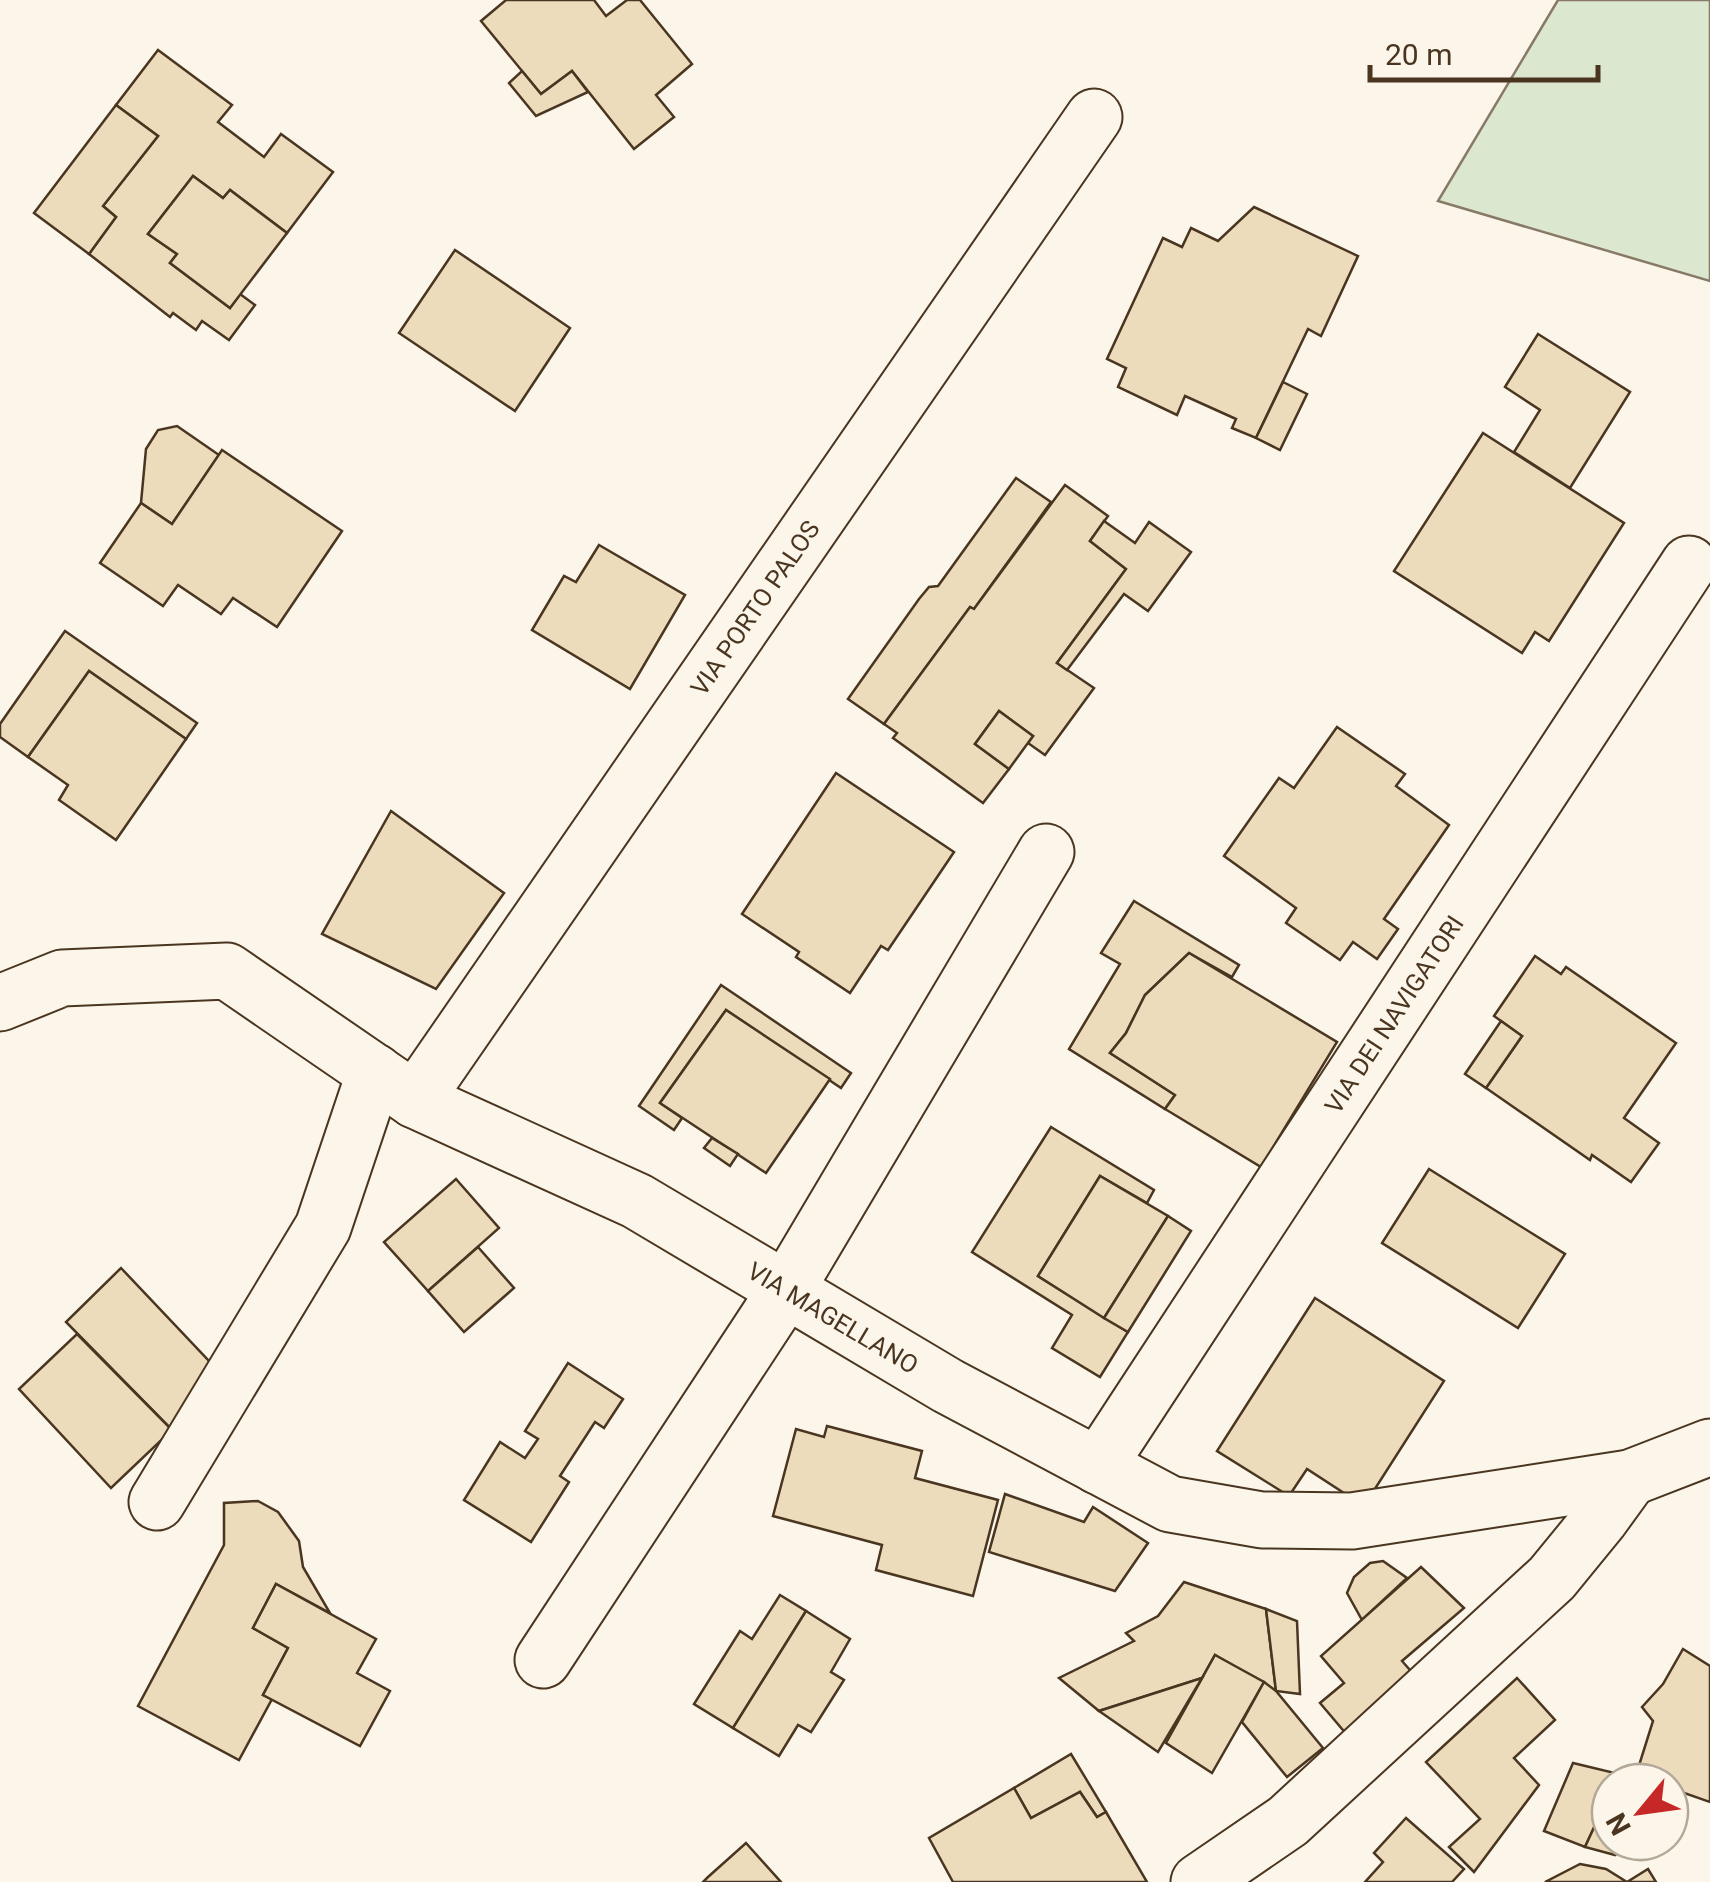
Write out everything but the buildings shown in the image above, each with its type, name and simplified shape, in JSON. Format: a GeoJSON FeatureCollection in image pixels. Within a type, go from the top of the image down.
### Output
{"type":"FeatureCollection","features":[{"type":"Feature","properties":{"kind":"street","name":"VIA PORTO PALOS"},"geometry":{"type":"LineString","coordinates":[[156,1502],[323,1226],[395,1086],[1094,117]]}},
{"type":"Feature","properties":{"kind":"street","name":"VIA DEI NAVIGATORI"},"geometry":{"type":"LineString","coordinates":[[1098,1466],[1689,564]]}},
{"type":"Feature","properties":{"kind":"street"},"geometry":{"type":"LineString","coordinates":[[543,1660],[786,1290],[1046,852]]}},
{"type":"Feature","properties":{"kind":"street","name":"VIA MAGELLANO"},"geometry":{"type":"LineString","coordinates":[[0,1003],[62,978],[228,970],[395,1086],[637,1202],[948,1386],[1170,1504],[1262,1520],[1352,1522],[1630,1478],[1710,1448]]}},
{"type":"Feature","properties":{"kind":"street"},"geometry":{"type":"LineString","coordinates":[[1200,1882],[1288,1822],[1552,1578],[1630,1478]]}},
{"type":"Feature","properties":{"kind":"green space"},"geometry":{"type":"Polygon","coordinates":[[[1558,0],[1710,0],[1710,281],[1438,201],[1558,0]]]}}]}
